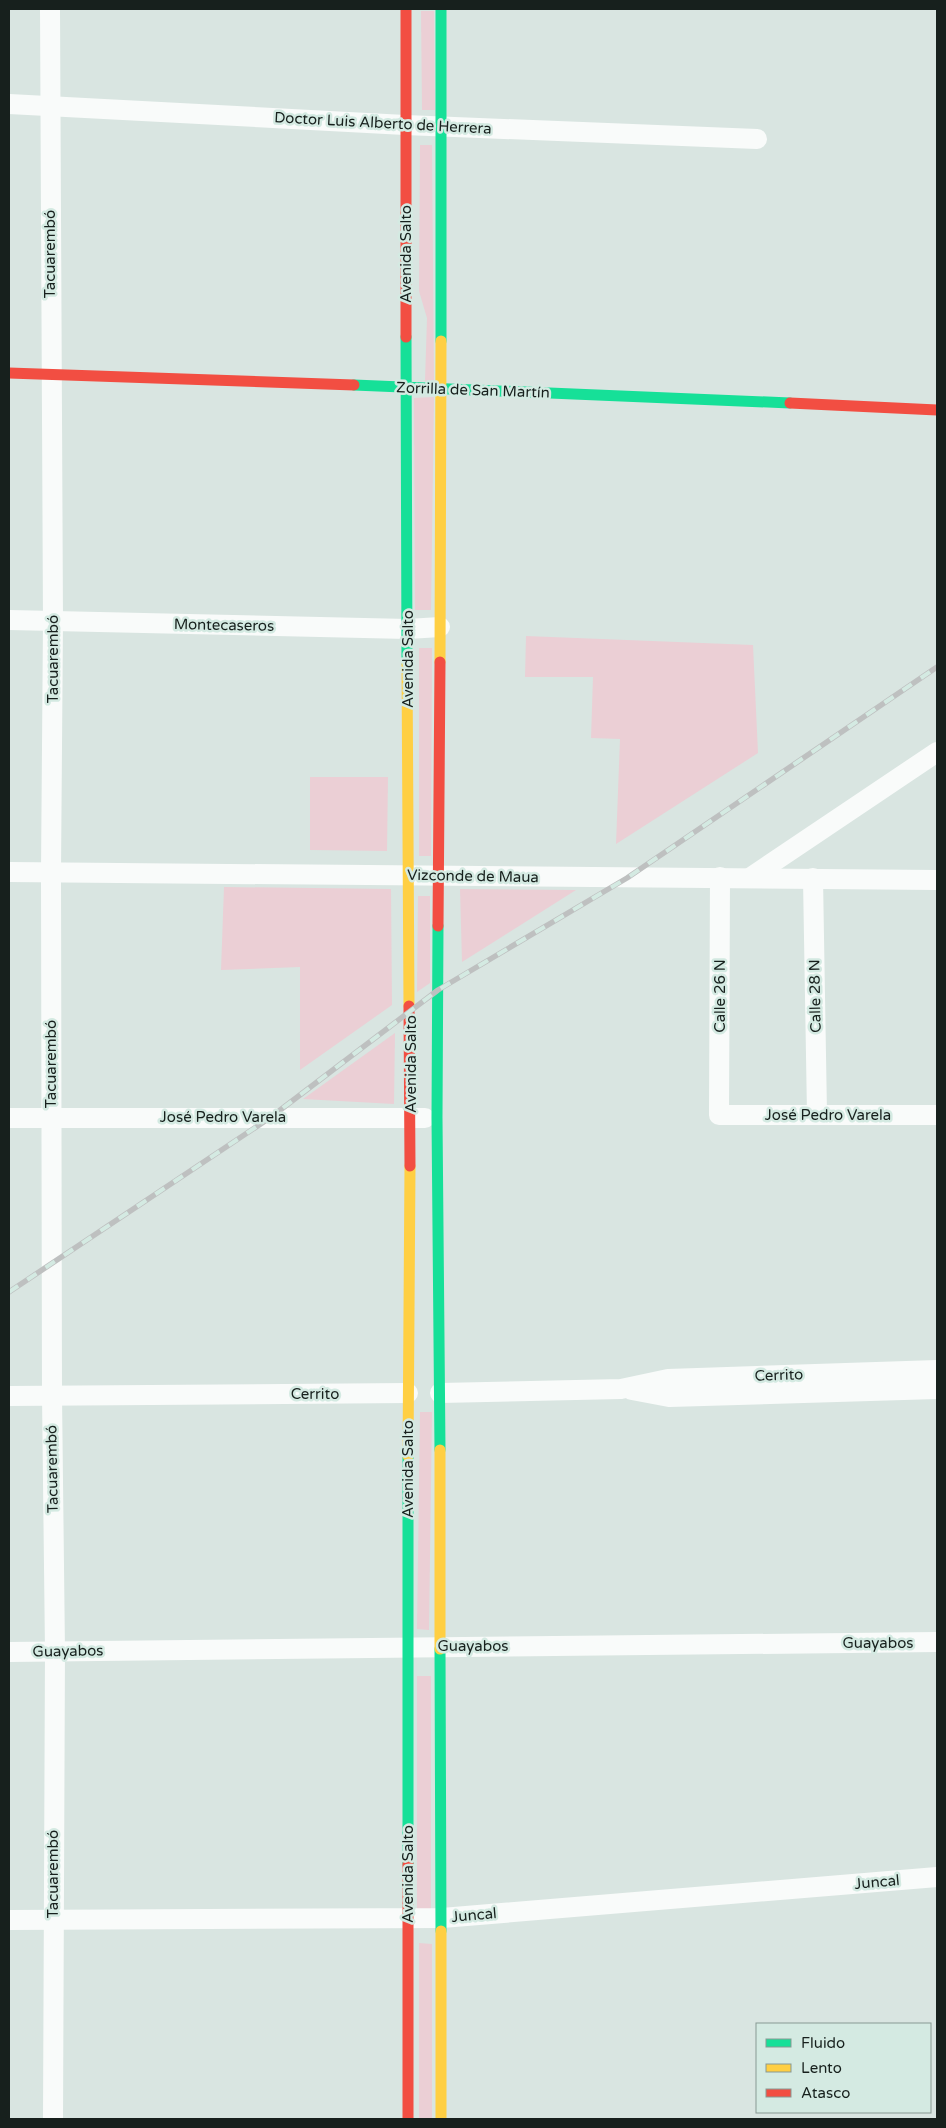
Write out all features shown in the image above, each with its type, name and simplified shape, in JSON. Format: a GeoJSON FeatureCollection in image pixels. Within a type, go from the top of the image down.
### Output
{"type":"FeatureCollection","features":[{"type":"Feature","properties":{"kind":"street","name":"Tacuarembó"},"geometry":{"type":"LineString","coordinates":[[50,9],[53,621],[51,1118],[55,1651],[53,2119]]}},
{"type":"Feature","properties":{"kind":"street","name":"Avenida Salto"},"geometry":{"type":"LineString","coordinates":[[406,9],[408,875],[411,1118],[408,1393],[408,2119]]}},
{"type":"Feature","properties":{"kind":"street","name":"Avenida Salto"},"geometry":{"type":"LineString","coordinates":[[441,9],[437,1118],[440,1393],[441,2119]]}},
{"type":"Feature","properties":{"kind":"street","name":"Doctor Luis Alberto de Herrera"},"geometry":{"type":"LineString","coordinates":[[9,104],[405,125],[757,139]]}},
{"type":"Feature","properties":{"kind":"street","name":"Zorrilla de San Martín"},"geometry":{"type":"LineString","coordinates":[[9,373],[441,388],[937,410]]}},
{"type":"Feature","properties":{"kind":"street","name":"Montecaseros"},"geometry":{"type":"LineString","coordinates":[[9,620],[408,629],[440,628]]}},
{"type":"Feature","properties":{"kind":"street"},"geometry":{"type":"LineString","coordinates":[[751,877],[937,752]]}},
{"type":"Feature","properties":{"kind":"street","name":"Vizconde de Maua"},"geometry":{"type":"LineString","coordinates":[[9,872],[937,880]]}},
{"type":"Feature","properties":{"kind":"street","name":"Calle 26 N"},"geometry":{"type":"LineString","coordinates":[[719,1115],[720,878]]}},
{"type":"Feature","properties":{"kind":"street","name":"Calle 28 N"},"geometry":{"type":"LineString","coordinates":[[813,878],[817,1114]]}},
{"type":"Feature","properties":{"kind":"street","name":"José Pedro Varela"},"geometry":{"type":"LineString","coordinates":[[719,1115],[937,1115]]}},
{"type":"Feature","properties":{"kind":"street","name":"José Pedro Varela"},"geometry":{"type":"LineString","coordinates":[[9,1118],[437,1118]]}},
{"type":"Feature","properties":{"kind":"street","name":"Cerrito"},"geometry":{"type":"LineString","coordinates":[[9,1396],[440,1393],[621,1388],[668,1379],[937,1370]]}},
{"type":"Feature","properties":{"kind":"street","name":"Cerrito"},"geometry":{"type":"LineString","coordinates":[[621,1388],[669,1396],[937,1389]]}},
{"type":"Feature","properties":{"kind":"street","name":"Guayabos"},"geometry":{"type":"LineString","coordinates":[[9,1652],[937,1642]]}},
{"type":"Feature","properties":{"kind":"street","name":"Juncal"},"geometry":{"type":"LineString","coordinates":[[9,1920],[442,1918],[937,1876]]}},
{"type":"Feature","properties":{"kind":"shaded area"},"geometry":{"type":"Polygon","coordinates":[[[421,11],[434,11],[435,110],[422,110],[421,11]]]}},
{"type":"Feature","properties":{"kind":"shaded area"},"geometry":{"type":"Polygon","coordinates":[[[420,145],[432,145],[434,381],[425,381],[427,318],[419,291],[420,145]]]}},
{"type":"Feature","properties":{"kind":"shaded area"},"geometry":{"type":"Polygon","coordinates":[[[434,397],[431,610],[415,610],[414,398],[434,397]]]}},
{"type":"Feature","properties":{"kind":"shaded area"},"geometry":{"type":"Polygon","coordinates":[[[526,636],[753,645],[758,753],[616,844],[620,739],[591,738],[593,677],[525,677],[526,636]]]}},
{"type":"Feature","properties":{"kind":"shaded area"},"geometry":{"type":"Polygon","coordinates":[[[419,648],[432,648],[431,856],[419,856],[419,648]]]}},
{"type":"Feature","properties":{"kind":"shaded area"},"geometry":{"type":"Polygon","coordinates":[[[310,777],[388,777],[387,851],[310,850],[310,777]]]}},
{"type":"Feature","properties":{"kind":"shaded area"},"geometry":{"type":"Polygon","coordinates":[[[224,887],[391,889],[392,1005],[300,1070],[300,967],[221,970],[224,887]]]}},
{"type":"Feature","properties":{"kind":"shaded area"},"geometry":{"type":"Polygon","coordinates":[[[460,889],[576,890],[462,962],[460,889]]]}},
{"type":"Feature","properties":{"kind":"shaded area"},"geometry":{"type":"Polygon","coordinates":[[[418,896],[430,896],[430,983],[417,992],[418,896]]]}},
{"type":"Feature","properties":{"kind":"shaded area"},"geometry":{"type":"Polygon","coordinates":[[[395,1033],[394,1104],[303,1099],[395,1033]]]}},
{"type":"Feature","properties":{"kind":"shaded area"},"geometry":{"type":"Polygon","coordinates":[[[420,1412],[432,1412],[429,1630],[417,1629],[420,1412]]]}},
{"type":"Feature","properties":{"kind":"shaded area"},"geometry":{"type":"Polygon","coordinates":[[[417,1676],[431,1676],[431,1909],[417,1909],[417,1676]]]}},
{"type":"Feature","properties":{"kind":"shaded area"},"geometry":{"type":"Polygon","coordinates":[[[419,1943],[432,1944],[432,2119],[419,2119],[419,1943]]]}},
{"type":"Feature","properties":{"kind":"railway"},"geometry":{"type":"LineString","coordinates":[[9,1292],[271,1117],[438,990],[627,878],[937,667]]}},
{"type":"Feature","properties":{"kind":"traffic: fast"},"geometry":{"type":"LineString","coordinates":[[441,9],[441,341]]}},
{"type":"Feature","properties":{"kind":"traffic: fast"},"geometry":{"type":"LineString","coordinates":[[406,337],[407,663]]}},
{"type":"Feature","properties":{"kind":"traffic: fast"},"geometry":{"type":"LineString","coordinates":[[354,385],[790,403]]}},
{"type":"Feature","properties":{"kind":"traffic: fast"},"geometry":{"type":"LineString","coordinates":[[438,926],[437,1118],[440,1450]]}},
{"type":"Feature","properties":{"kind":"traffic: fast"},"geometry":{"type":"LineString","coordinates":[[408,1456],[408,1864]]}},
{"type":"Feature","properties":{"kind":"traffic: fast"},"geometry":{"type":"LineString","coordinates":[[440,1649],[441,1931]]}},
{"type":"Feature","properties":{"kind":"traffic: slow"},"geometry":{"type":"LineString","coordinates":[[440,662],[441,341]]}},
{"type":"Feature","properties":{"kind":"traffic: slow"},"geometry":{"type":"LineString","coordinates":[[407,663],[409,1006]]}},
{"type":"Feature","properties":{"kind":"traffic: slow"},"geometry":{"type":"LineString","coordinates":[[408,1456],[410,1166]]}},
{"type":"Feature","properties":{"kind":"traffic: slow"},"geometry":{"type":"LineString","coordinates":[[440,1450],[440,1649]]}},
{"type":"Feature","properties":{"kind":"traffic: slow"},"geometry":{"type":"LineString","coordinates":[[441,1931],[441,2119]]}},
{"type":"Feature","properties":{"kind":"traffic: jam"},"geometry":{"type":"LineString","coordinates":[[406,9],[406,337]]}},
{"type":"Feature","properties":{"kind":"traffic: jam"},"geometry":{"type":"LineString","coordinates":[[9,373],[354,385]]}},
{"type":"Feature","properties":{"kind":"traffic: jam"},"geometry":{"type":"LineString","coordinates":[[790,403],[937,410]]}},
{"type":"Feature","properties":{"kind":"traffic: jam"},"geometry":{"type":"LineString","coordinates":[[438,926],[440,662]]}},
{"type":"Feature","properties":{"kind":"traffic: jam"},"geometry":{"type":"LineString","coordinates":[[409,1006],[410,1166]]}},
{"type":"Feature","properties":{"kind":"traffic: jam"},"geometry":{"type":"LineString","coordinates":[[408,1864],[408,2119]]}}]}
